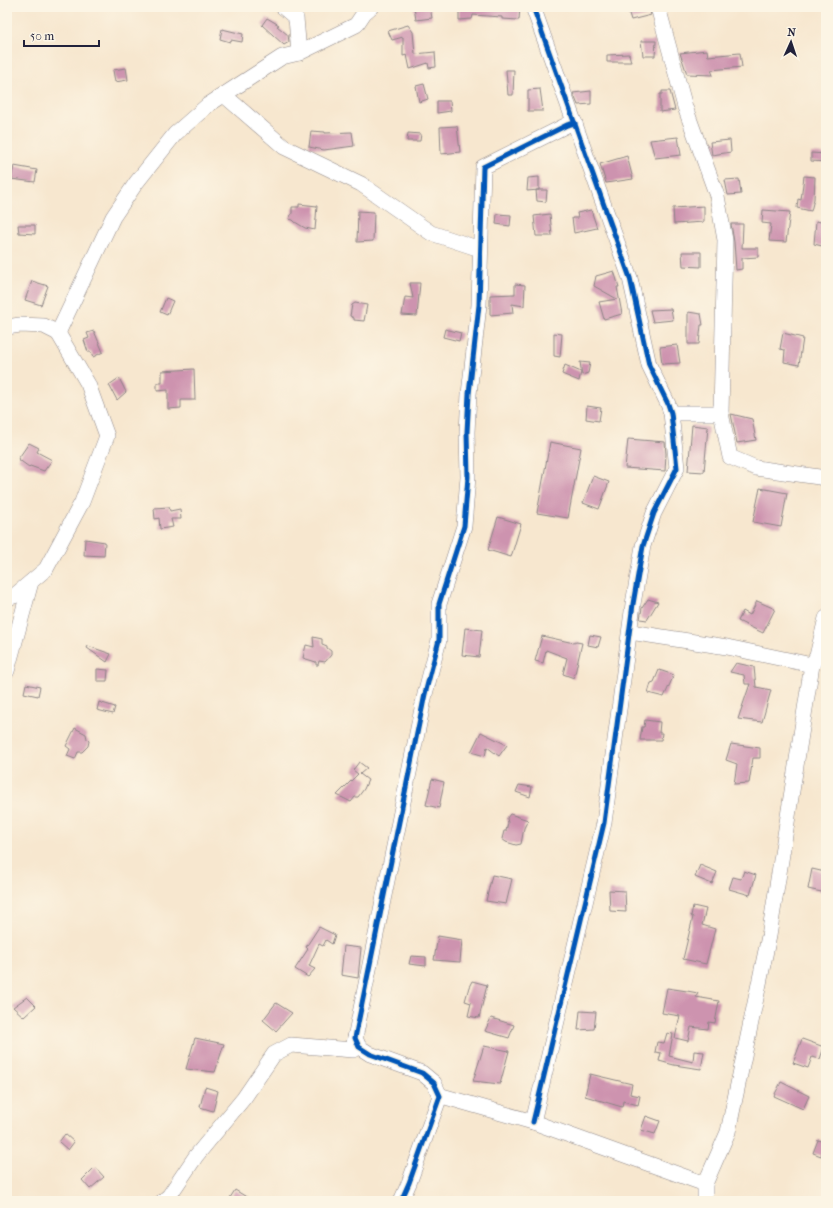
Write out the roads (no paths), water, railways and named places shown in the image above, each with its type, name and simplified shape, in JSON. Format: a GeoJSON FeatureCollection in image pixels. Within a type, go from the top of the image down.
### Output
{"type":"FeatureCollection","features":[{"type":"Feature","properties":{"kind":"street"},"geometry":{"type":"LineString","coordinates":[[283,7],[296,18],[299,53]]}},
{"type":"Feature","properties":{"kind":"street"},"geometry":{"type":"LineString","coordinates":[[58,333],[113,217],[136,183],[175,134],[208,105],[282,57],[299,53],[356,25],[364,13],[371,7]]}},
{"type":"Feature","properties":{"kind":"street"},"geometry":{"type":"LineString","coordinates":[[533,7],[630,278],[649,365],[671,412],[677,468],[654,513],[643,546],[633,604],[604,824],[533,1122]]}},
{"type":"Feature","properties":{"kind":"street"},"geometry":{"type":"LineString","coordinates":[[658,7],[685,107],[717,196],[725,240],[720,413],[730,456],[756,468],[826,478]]}},
{"type":"Feature","properties":{"kind":"street"},"geometry":{"type":"LineString","coordinates":[[224,95],[284,147],[361,184],[431,234],[480,249]]}},
{"type":"Feature","properties":{"kind":"street"},"geometry":{"type":"LineString","coordinates":[[163,1201],[169,1196],[196,1156],[244,1098],[274,1054],[290,1046],[353,1050],[425,694],[439,640],[439,604],[464,526],[468,477],[467,432],[479,305],[482,167],[567,124],[575,123]]}},
{"type":"Feature","properties":{"kind":"street"},"geometry":{"type":"LineString","coordinates":[[7,327],[20,325],[44,326],[58,333],[88,384],[106,436],[82,502],[46,569],[14,596],[7,598]]}},
{"type":"Feature","properties":{"kind":"street"},"geometry":{"type":"LineString","coordinates":[[671,412],[720,413]]}},
{"type":"Feature","properties":{"kind":"street"},"geometry":{"type":"LineString","coordinates":[[7,671],[31,582]]}},
{"type":"Feature","properties":{"kind":"street"},"geometry":{"type":"LineString","coordinates":[[705,1201],[705,1184],[728,1132],[763,966],[812,665],[818,656],[826,618]]}},
{"type":"Feature","properties":{"kind":"street"},"geometry":{"type":"LineString","coordinates":[[630,632],[727,647],[812,665]]}},
{"type":"Feature","properties":{"kind":"street"},"geometry":{"type":"LineString","coordinates":[[355,1038],[359,1047],[370,1054],[422,1073],[434,1083],[440,1096],[409,1183],[401,1201]]}},
{"type":"Feature","properties":{"kind":"street"},"geometry":{"type":"LineString","coordinates":[[440,1096],[533,1122],[705,1184]]}}]}
